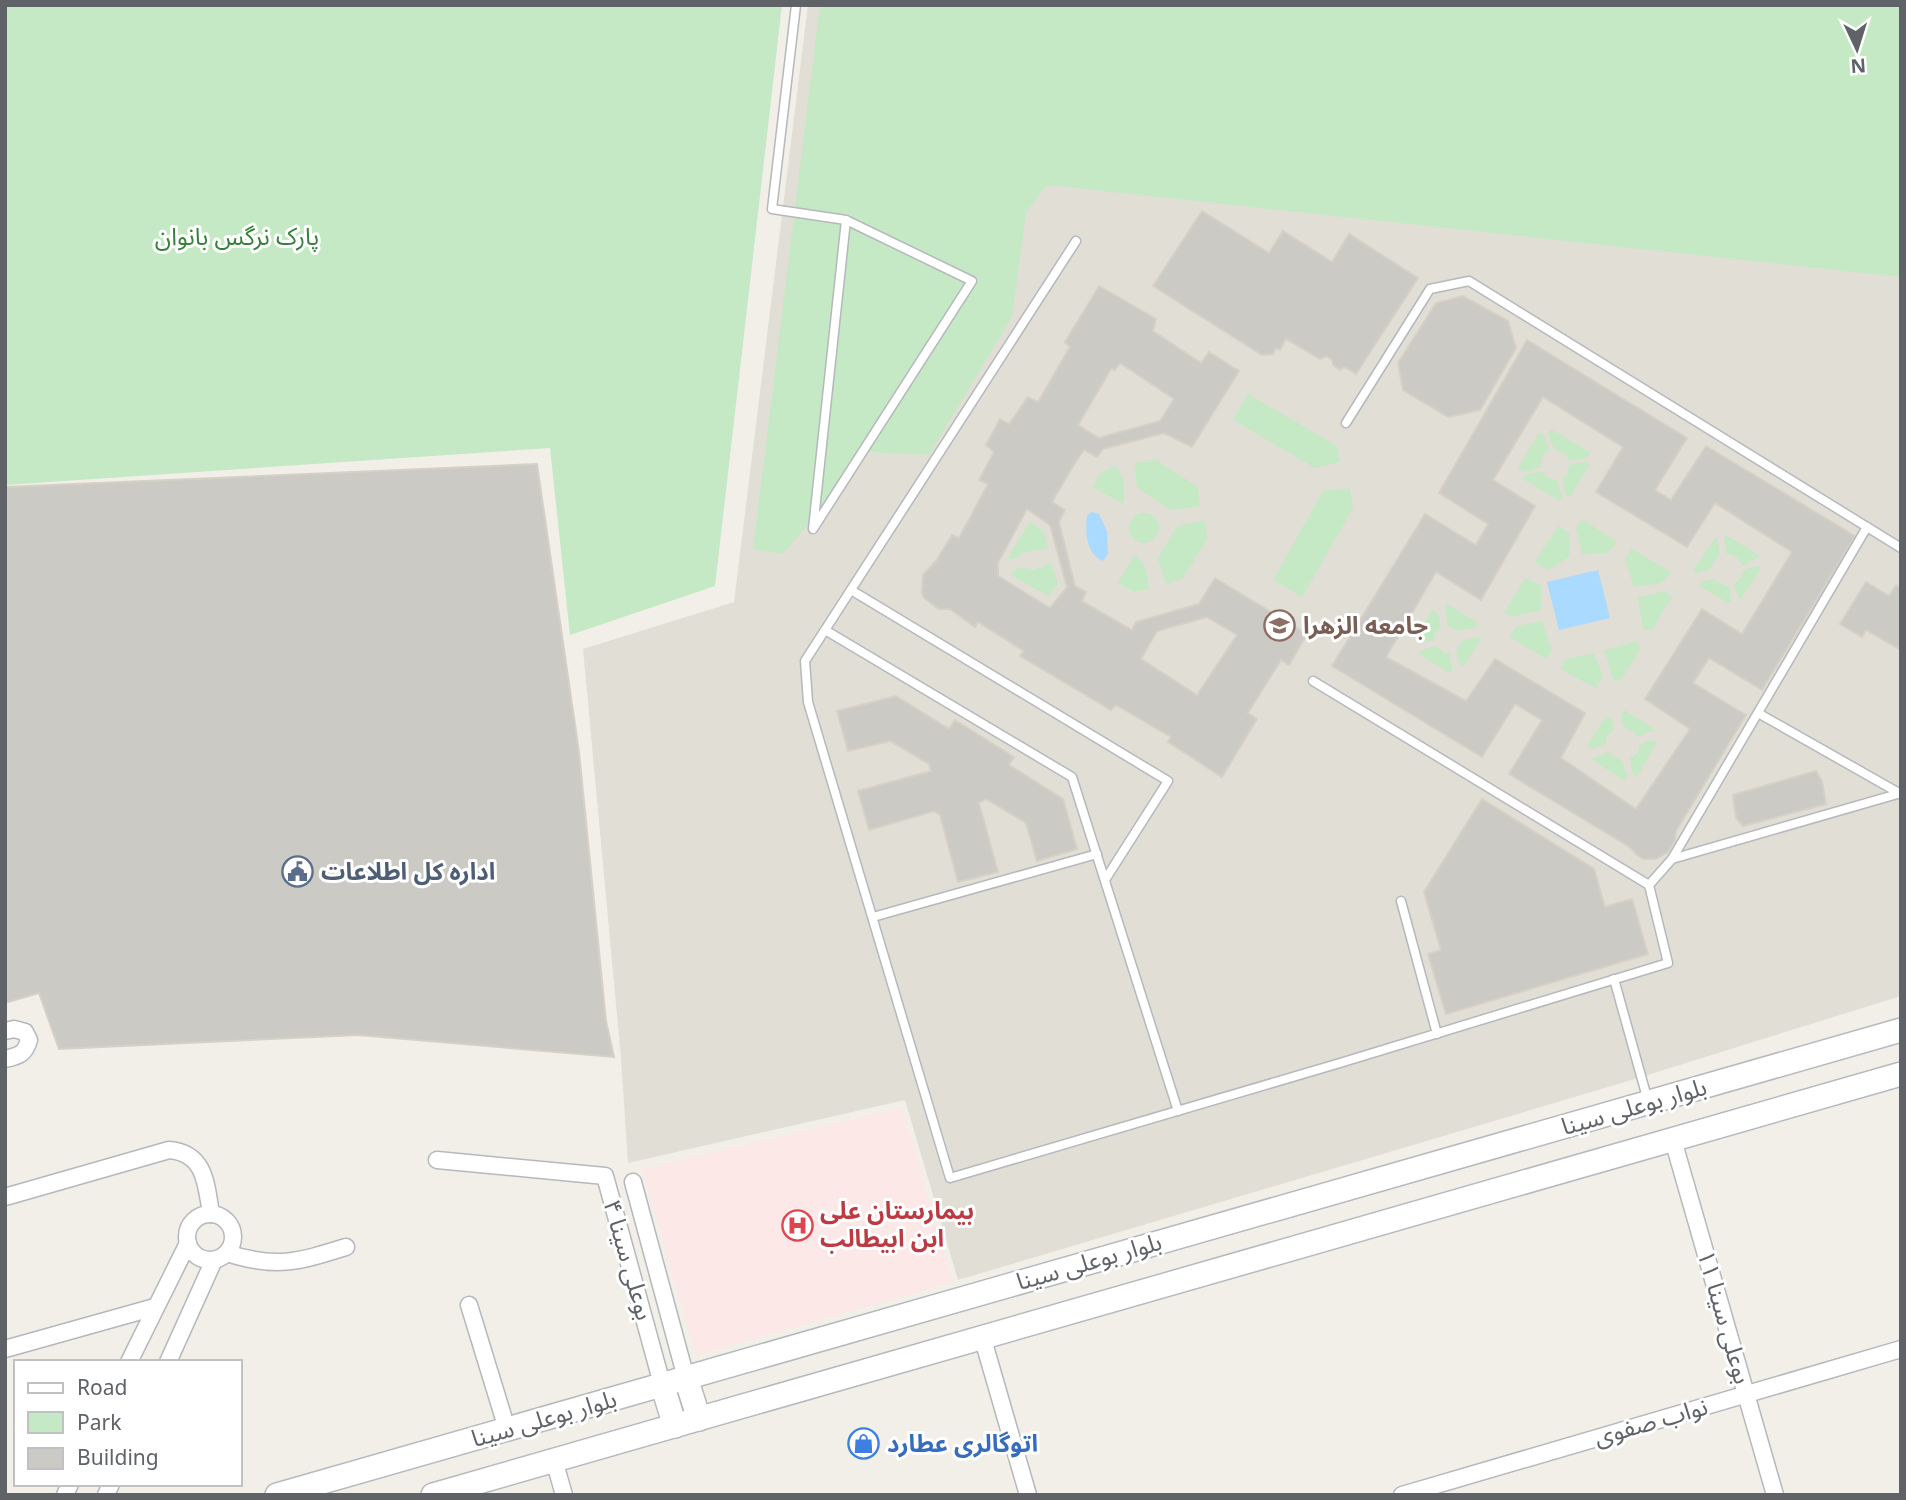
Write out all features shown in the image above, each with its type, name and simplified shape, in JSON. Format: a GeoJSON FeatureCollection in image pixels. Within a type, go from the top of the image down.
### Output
{"type":"FeatureCollection","features":[{"type":"Feature","properties":{"kind":"main road","name":"بلوار بوعلی سینا"},"geometry":{"type":"LineString","coordinates":[[276,1495],[507,1429],[685,1371],[1901,1030]]}},
{"type":"Feature","properties":{"kind":"main road","name":"بلوار بوعلی سینا"},"geometry":{"type":"LineString","coordinates":[[433,1495],[1901,1074]]}},
{"type":"Feature","properties":{"kind":"main road"},"geometry":{"type":"LineString","coordinates":[[685,1371],[699,1419]]}},
{"type":"Feature","properties":{"kind":"main road"},"geometry":{"type":"LineString","coordinates":[[661,1378],[675,1426]]}},
{"type":"Feature","properties":{"kind":"street"},"geometry":{"type":"LineString","coordinates":[[5,1031],[14,1029],[25,1032],[29,1040],[27,1049],[21,1055],[5,1059]]}},
{"type":"Feature","properties":{"kind":"street","name":"بوعلی سینا ۱۱"},"geometry":{"type":"LineString","coordinates":[[1674,1140],[1775,1495]]}},
{"type":"Feature","properties":{"kind":"street"},"geometry":{"type":"LineString","coordinates":[[5,1197],[169,1150],[183,1151],[194,1158],[206,1184],[211,1214]]}},
{"type":"Feature","properties":{"kind":"street","name":"بوعلی سینا ۴"},"geometry":{"type":"LineString","coordinates":[[437,1160],[605,1176],[661,1378]]}},
{"type":"Feature","properties":{"kind":"street","name":"بوعلی سینا ۴"},"geometry":{"type":"LineString","coordinates":[[633,1182],[685,1371]]}},
{"type":"Feature","properties":{"kind":"street"},"geometry":{"type":"LineString","coordinates":[[168,1360],[220,1257],[233,1241],[232,1228],[223,1218],[204,1214],[192,1222],[187,1235],[188,1242],[197,1256],[220,1257],[254,1262],[299,1262],[346,1247]]}},
{"type":"Feature","properties":{"kind":"street"},"geometry":{"type":"LineString","coordinates":[[130,1360],[188,1242]]}},
{"type":"Feature","properties":{"kind":"street"},"geometry":{"type":"LineString","coordinates":[[633,1276],[656,1269]]}},
{"type":"Feature","properties":{"kind":"street"},"geometry":{"type":"LineString","coordinates":[[469,1305],[507,1429]]}},
{"type":"Feature","properties":{"kind":"street"},"geometry":{"type":"LineString","coordinates":[[5,1349],[155,1307]]}},
{"type":"Feature","properties":{"kind":"street"},"geometry":{"type":"LineString","coordinates":[[982,1336],[1027,1495]]}},
{"type":"Feature","properties":{"kind":"street","name":"نواب صفوی"},"geometry":{"type":"LineString","coordinates":[[1402,1495],[1901,1349]]}},
{"type":"Feature","properties":{"kind":"street"},"geometry":{"type":"LineString","coordinates":[[554,1460],[564,1495]]}},
{"type":"Feature","properties":{"kind":"lane"},"geometry":{"type":"LineString","coordinates":[[796,5],[772,209],[846,220],[972,281],[813,529],[846,220]]}},
{"type":"Feature","properties":{"kind":"lane"},"geometry":{"type":"LineString","coordinates":[[1076,241],[805,661],[808,702],[950,1178],[1437,1034],[1668,962],[1649,886],[1313,681]]}},
{"type":"Feature","properties":{"kind":"lane"},"geometry":{"type":"LineString","coordinates":[[1346,423],[1430,289],[1469,281],[1901,548]]}},
{"type":"Feature","properties":{"kind":"lane"},"geometry":{"type":"LineString","coordinates":[[1649,886],[1672,859],[1867,527]]}},
{"type":"Feature","properties":{"kind":"lane"},"geometry":{"type":"LineString","coordinates":[[851,590],[1168,780],[1105,880]]}},
{"type":"Feature","properties":{"kind":"lane"},"geometry":{"type":"LineString","coordinates":[[825,630],[1072,777],[1178,1111]]}},
{"type":"Feature","properties":{"kind":"lane"},"geometry":{"type":"LineString","coordinates":[[1758,713],[1900,793]]}},
{"type":"Feature","properties":{"kind":"lane"},"geometry":{"type":"LineString","coordinates":[[1672,859],[1900,793]]}},
{"type":"Feature","properties":{"kind":"lane"},"geometry":{"type":"LineString","coordinates":[[873,917],[1097,854]]}},
{"type":"Feature","properties":{"kind":"lane"},"geometry":{"type":"LineString","coordinates":[[1401,901],[1437,1034]]}},
{"type":"Feature","properties":{"kind":"lane"},"geometry":{"type":"LineString","coordinates":[[1614,979],[1649,1102]]}},
{"type":"Feature","properties":{"kind":"shaded area","name":"جامعه الزهرا"},"geometry":{"type":"Polygon","coordinates":[[[808,5],[1901,5],[1901,996],[1625,1082],[958,1280],[905,1100],[628,1163],[621,1058],[583,649],[734,602],[808,5]]]}},
{"type":"Feature","properties":{"kind":"shaded area","name":"بیمارستان علی ابن ابیطالب"},"geometry":{"type":"Polygon","coordinates":[[[902,1108],[953,1282],[696,1355],[642,1169],[902,1108]]]}},
{"type":"Feature","properties":{"kind":"green space","name":"پارک نرگس بانوان"},"geometry":{"type":"Polygon","coordinates":[[[5,5],[782,5],[715,586],[570,635],[550,448],[5,485],[5,5]]]}},
{"type":"Feature","properties":{"kind":"green space"},"geometry":{"type":"Polygon","coordinates":[[[820,5],[1901,5],[1901,277],[1047,185],[1026,212],[1012,317],[929,455],[869,452],[783,554],[753,549],[820,5]]]}},
{"type":"Feature","properties":{"kind":"green space"},"geometry":{"type":"Polygon","coordinates":[[[1248,394],[1337,446],[1340,462],[1315,468],[1233,420],[1248,394]]]}},
{"type":"Feature","properties":{"kind":"green space"},"geometry":{"type":"Polygon","coordinates":[[[1551,429],[1590,452],[1587,458],[1570,461],[1564,453],[1554,449],[1548,433],[1551,429]]]}},
{"type":"Feature","properties":{"kind":"green space"},"geometry":{"type":"Polygon","coordinates":[[[1539,433],[1544,435],[1549,450],[1542,456],[1540,467],[1524,472],[1518,468],[1539,433]]]}},
{"type":"Feature","properties":{"kind":"green space"},"geometry":{"type":"Polygon","coordinates":[[[1156,460],[1198,487],[1200,506],[1171,510],[1137,488],[1135,463],[1156,460]]]}},
{"type":"Feature","properties":{"kind":"green space"},"geometry":{"type":"Polygon","coordinates":[[[1570,464],[1590,464],[1570,497],[1566,495],[1562,479],[1570,464]]]}},
{"type":"Feature","properties":{"kind":"green space"},"geometry":{"type":"Polygon","coordinates":[[[1115,466],[1124,484],[1123,504],[1093,487],[1101,472],[1115,466]]]}},
{"type":"Feature","properties":{"kind":"green space"},"geometry":{"type":"Polygon","coordinates":[[[1541,471],[1548,478],[1557,480],[1562,497],[1560,501],[1523,479],[1525,475],[1541,471]]]}},
{"type":"Feature","properties":{"kind":"green space"},"geometry":{"type":"Polygon","coordinates":[[[1350,488],[1353,508],[1302,597],[1273,580],[1323,491],[1350,488]]]}},
{"type":"Feature","properties":{"kind":"green space"},"geometry":{"type":"Polygon","coordinates":[[[1144,513],[1155,517],[1159,528],[1155,539],[1144,543],[1133,539],[1129,528],[1133,517],[1144,513]]]}},
{"type":"Feature","properties":{"kind":"green space"},"geometry":{"type":"Polygon","coordinates":[[[1582,519],[1617,542],[1608,553],[1582,554],[1576,528],[1582,519]]]}},
{"type":"Feature","properties":{"kind":"green space"},"geometry":{"type":"Polygon","coordinates":[[[1204,520],[1208,538],[1182,579],[1166,584],[1158,558],[1177,526],[1204,520]]]}},
{"type":"Feature","properties":{"kind":"green space"},"geometry":{"type":"Polygon","coordinates":[[[1030,522],[1043,530],[1048,548],[1024,552],[1018,558],[1007,559],[1030,522]]]}},
{"type":"Feature","properties":{"kind":"green space"},"geometry":{"type":"Polygon","coordinates":[[[1558,526],[1570,533],[1569,557],[1548,570],[1535,562],[1558,526]]]}},
{"type":"Feature","properties":{"kind":"green space"},"geometry":{"type":"Polygon","coordinates":[[[1726,535],[1760,556],[1743,566],[1737,557],[1726,553],[1726,535]]]}},
{"type":"Feature","properties":{"kind":"green space"},"geometry":{"type":"Polygon","coordinates":[[[1715,538],[1718,540],[1720,555],[1711,569],[1696,573],[1693,571],[1715,538]]]}},
{"type":"Feature","properties":{"kind":"green space"},"geometry":{"type":"Polygon","coordinates":[[[1632,549],[1671,572],[1662,583],[1634,587],[1625,559],[1632,549]]]}},
{"type":"Feature","properties":{"kind":"green space"},"geometry":{"type":"Polygon","coordinates":[[[1134,555],[1144,565],[1149,589],[1134,592],[1118,583],[1134,555]]]}},
{"type":"Feature","properties":{"kind":"green space"},"geometry":{"type":"Polygon","coordinates":[[[1051,563],[1058,583],[1048,596],[1011,575],[1021,567],[1034,570],[1051,563]]]}},
{"type":"Feature","properties":{"kind":"green space"},"geometry":{"type":"Polygon","coordinates":[[[1762,567],[1741,599],[1734,584],[1742,577],[1743,570],[1762,567]]]}},
{"type":"Feature","properties":{"kind":"green space"},"geometry":{"type":"Polygon","coordinates":[[[1525,578],[1541,585],[1541,610],[1512,617],[1504,613],[1525,578]]]}},
{"type":"Feature","properties":{"kind":"green space"},"geometry":{"type":"Polygon","coordinates":[[[1714,579],[1728,586],[1732,599],[1729,603],[1699,586],[1702,582],[1714,579]]]}},
{"type":"Feature","properties":{"kind":"green space"},"geometry":{"type":"Polygon","coordinates":[[[1664,591],[1672,597],[1652,630],[1643,630],[1638,598],[1664,591]]]}},
{"type":"Feature","properties":{"kind":"green space"},"geometry":{"type":"Polygon","coordinates":[[[1447,604],[1478,623],[1476,627],[1459,631],[1448,626],[1445,608],[1447,604]]]}},
{"type":"Feature","properties":{"kind":"green space"},"geometry":{"type":"Polygon","coordinates":[[[1432,610],[1438,613],[1441,627],[1434,640],[1420,643],[1415,640],[1432,610]]]}},
{"type":"Feature","properties":{"kind":"green space"},"geometry":{"type":"Polygon","coordinates":[[[1542,621],[1552,651],[1546,659],[1510,637],[1517,626],[1542,621]]]}},
{"type":"Feature","properties":{"kind":"green space"},"geometry":{"type":"Polygon","coordinates":[[[1478,637],[1481,639],[1463,667],[1456,651],[1462,641],[1478,637]]]}},
{"type":"Feature","properties":{"kind":"green space"},"geometry":{"type":"Polygon","coordinates":[[[1637,641],[1641,648],[1621,680],[1613,680],[1605,650],[1637,641]]]}},
{"type":"Feature","properties":{"kind":"green space"},"geometry":{"type":"Polygon","coordinates":[[[1436,646],[1444,653],[1449,653],[1453,669],[1450,673],[1419,654],[1422,650],[1436,646]]]}},
{"type":"Feature","properties":{"kind":"green space"},"geometry":{"type":"Polygon","coordinates":[[[1594,653],[1603,676],[1596,688],[1560,669],[1566,659],[1594,653]]]}},
{"type":"Feature","properties":{"kind":"green space"},"geometry":{"type":"Polygon","coordinates":[[[1624,710],[1656,730],[1637,736],[1633,731],[1625,729],[1621,716],[1624,710]]]}},
{"type":"Feature","properties":{"kind":"green space"},"geometry":{"type":"Polygon","coordinates":[[[1606,716],[1612,719],[1614,730],[1607,735],[1606,743],[1593,749],[1587,746],[1606,716]]]}},
{"type":"Feature","properties":{"kind":"green space"},"geometry":{"type":"Polygon","coordinates":[[[1652,740],[1657,742],[1637,777],[1633,774],[1630,759],[1638,753],[1640,744],[1652,740]]]}},
{"type":"Feature","properties":{"kind":"green space"},"geometry":{"type":"Polygon","coordinates":[[[1610,752],[1622,760],[1627,777],[1625,781],[1591,759],[1610,752]]]}},
{"type":"Feature","properties":{"kind":"water"},"geometry":{"type":"Polygon","coordinates":[[[1091,512],[1099,514],[1107,531],[1108,554],[1103,561],[1093,553],[1088,542],[1087,516],[1091,512]]]}},
{"type":"Feature","properties":{"kind":"water"},"geometry":{"type":"Polygon","coordinates":[[[1598,570],[1610,618],[1559,630],[1547,582],[1598,570]]]}},
{"type":"Feature","properties":{"kind":"building"},"geometry":{"type":"Polygon","coordinates":[[[1202,211],[1269,253],[1283,231],[1332,262],[1349,234],[1418,278],[1356,374],[1345,367],[1340,370],[1326,356],[1320,359],[1286,339],[1280,350],[1276,348],[1273,354],[1262,355],[1153,286],[1202,211]]]}},
{"type":"Feature","properties":{"kind":"building"},"geometry":{"type":"Polygon","coordinates":[[[1099,286],[1156,319],[1153,331],[1201,363],[1209,352],[1239,371],[1192,447],[1164,433],[1103,449],[1097,457],[1084,450],[1052,502],[1065,510],[1059,522],[1075,586],[1086,592],[1082,601],[1132,630],[1136,622],[1199,604],[1215,578],[1307,634],[1289,665],[1281,660],[1248,713],[1257,719],[1222,777],[1168,742],[1171,737],[1116,705],[1111,710],[1020,656],[1024,651],[978,622],[975,627],[950,609],[939,609],[924,598],[923,575],[936,561],[952,535],[959,538],[988,484],[979,480],[994,452],[986,445],[1000,419],[1009,424],[1028,397],[1038,402],[1070,347],[1065,342],[1099,286]],[[1120,363],[1115,370],[1111,369],[1078,425],[1099,438],[1160,421],[1174,399],[1120,363]],[[1027,509],[998,563],[998,576],[1050,608],[1067,587],[1050,525],[1027,509]],[[1207,617],[1157,631],[1141,659],[1197,695],[1237,635],[1207,617]]]}},
{"type":"Feature","properties":{"kind":"building"},"geometry":{"type":"Polygon","coordinates":[[[1463,296],[1508,321],[1516,348],[1480,410],[1448,417],[1403,390],[1398,363],[1436,303],[1463,296]]]}},
{"type":"Feature","properties":{"kind":"building"},"geometry":{"type":"Polygon","coordinates":[[[1527,340],[1687,438],[1655,490],[1671,500],[1706,446],[1855,536],[1762,690],[1709,658],[1693,683],[1746,715],[1676,831],[1675,840],[1668,852],[1656,859],[1644,859],[1628,846],[1509,774],[1542,720],[1515,704],[1482,757],[1332,666],[1425,514],[1476,545],[1488,524],[1439,493],[1527,340]],[[1543,397],[1493,480],[1535,506],[1481,600],[1436,572],[1386,657],[1466,701],[1495,659],[1585,713],[1561,758],[1636,809],[1690,729],[1645,699],[1702,609],[1742,634],[1792,552],[1715,503],[1687,547],[1596,492],[1623,447],[1543,397]]]}},
{"type":"Feature","properties":{"kind":"building","name":"اداره کل اطلاعات"},"geometry":{"type":"Polygon","coordinates":[[[537,464],[579,752],[606,1021],[614,1057],[358,1035],[59,1049],[39,993],[5,1003],[5,487],[537,464]]]}},
{"type":"Feature","properties":{"kind":"building"},"geometry":{"type":"Polygon","coordinates":[[[1866,582],[1889,596],[1896,585],[1901,588],[1901,650],[1866,630],[1862,637],[1840,624],[1866,582]]]}},
{"type":"Feature","properties":{"kind":"building"},"geometry":{"type":"Polygon","coordinates":[[[896,696],[949,729],[955,720],[1014,757],[1009,765],[1063,799],[1077,849],[1037,861],[1026,823],[986,799],[979,803],[998,872],[958,882],[940,815],[934,811],[869,830],[858,791],[931,771],[929,764],[890,741],[848,751],[837,711],[896,696]]]}},
{"type":"Feature","properties":{"kind":"building"},"geometry":{"type":"Polygon","coordinates":[[[1816,771],[1822,781],[1826,804],[1743,826],[1736,818],[1733,795],[1816,771]]]}},
{"type":"Feature","properties":{"kind":"building"},"geometry":{"type":"Polygon","coordinates":[[[1482,799],[1594,869],[1605,907],[1632,899],[1648,954],[1446,1014],[1428,954],[1441,950],[1424,892],[1482,799]]]}},
{"type":"Feature","properties":{"kind":"place","name":"جامعه الزهرا"},"geometry":{"type":"Point","coordinates":[1280,626]}},
{"type":"Feature","properties":{"kind":"place","name":"اداره کل اطلاعات"},"geometry":{"type":"Point","coordinates":[298,872]}},
{"type":"Feature","properties":{"kind":"place","name":"بیمارستان علی ابن ابیطالب"},"geometry":{"type":"Point","coordinates":[797,1225]}},
{"type":"Feature","properties":{"kind":"place","name":"اتوگالری عطارد"},"geometry":{"type":"Point","coordinates":[864,1444]}}]}
